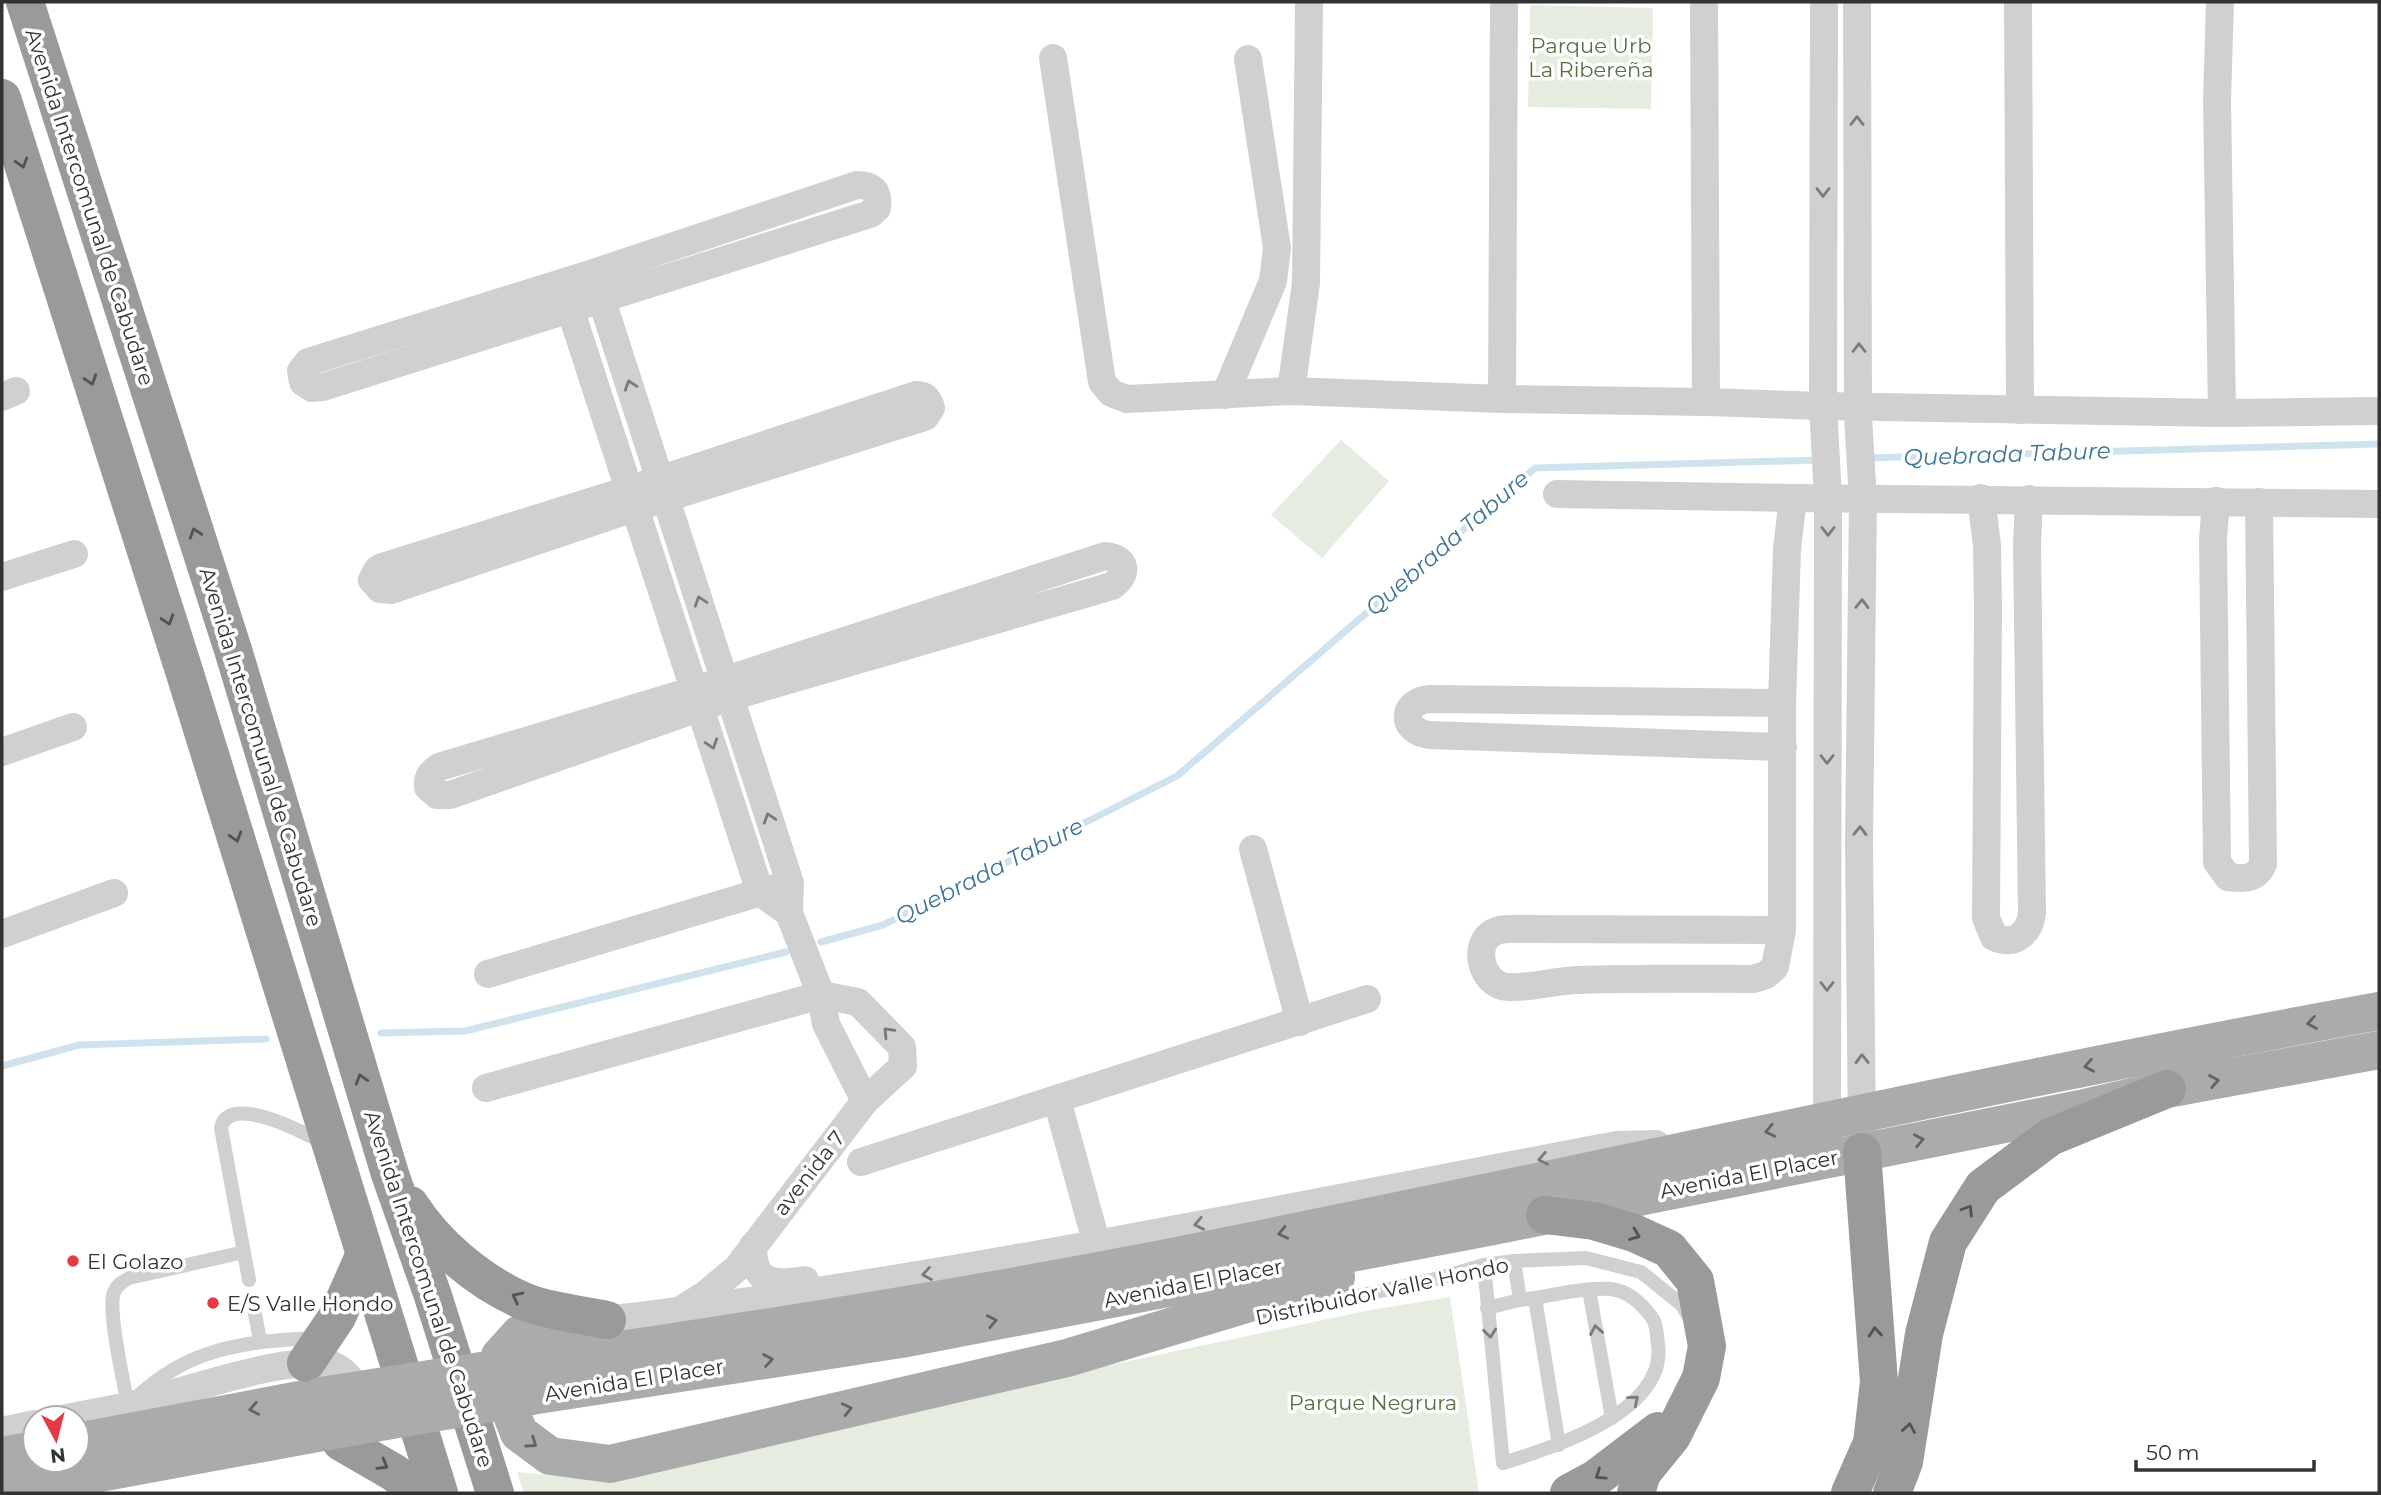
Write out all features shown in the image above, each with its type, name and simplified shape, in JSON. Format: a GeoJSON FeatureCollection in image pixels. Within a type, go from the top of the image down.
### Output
{"type":"FeatureCollection","features":[{"type":"Feature","properties":{"kind":"highway","name":"Avenida Intercomunal de Cabudare"},"geometry":{"type":"LineString","coordinates":[[25,2],[234,653],[390,1174],[433,1296],[495,1493]]}},
{"type":"Feature","properties":{"kind":"highway"},"geometry":{"type":"LineString","coordinates":[[2,98],[186,677],[439,1493]]}},
{"type":"Feature","properties":{"kind":"highway"},"geometry":{"type":"LineString","coordinates":[[1892,1493],[1904,1462],[1924,1334],[1948,1242],[1983,1187],[2050,1137],[2167,1089]]}},
{"type":"Feature","properties":{"kind":"highway"},"geometry":{"type":"LineString","coordinates":[[1845,1155],[1879,1382],[1872,1443],[1850,1493]]}},
{"type":"Feature","properties":{"kind":"highway"},"geometry":{"type":"LineString","coordinates":[[390,1174],[424,1226],[468,1268],[522,1301],[607,1320]]}},
{"type":"Feature","properties":{"kind":"highway"},"geometry":{"type":"LineString","coordinates":[[1545,1215],[1594,1221],[1634,1233],[1670,1249],[1695,1281],[1704,1362],[1672,1436],[1642,1473],[1636,1493]]}},
{"type":"Feature","properties":{"kind":"highway"},"geometry":{"type":"LineString","coordinates":[[364,1256],[337,1317],[324,1394],[393,1472],[422,1493]]}},
{"type":"Feature","properties":{"kind":"highway"},"geometry":{"type":"LineString","coordinates":[[1569,1493],[1595,1479],[1666,1424],[1704,1362]]}},
{"type":"Feature","properties":{"kind":"main road","name":"Avenida El Placer"},"geometry":{"type":"LineString","coordinates":[[529,1380],[722,1336],[1123,1266],[1844,1115],[2379,1011]]}},
{"type":"Feature","properties":{"kind":"main road","name":"Avenida El Placer"},"geometry":{"type":"LineString","coordinates":[[91,1439],[324,1394],[529,1380],[901,1339],[1493,1226],[2167,1089],[2379,1050]]}},
{"type":"Feature","properties":{"kind":"main road"},"geometry":{"type":"LineString","coordinates":[[607,1320],[552,1323],[520,1334],[500,1356],[501,1387],[519,1433],[550,1456],[610,1464],[1067,1358],[1328,1280],[1493,1226]]}},
{"type":"Feature","properties":{"kind":"main road","name":"Avenida El Placer"},"geometry":{"type":"LineString","coordinates":[[2,1491],[324,1394]]}},
{"type":"Feature","properties":{"kind":"main road"},"geometry":{"type":"LineString","coordinates":[[2,1457],[21,1453]]}},
{"type":"Feature","properties":{"kind":"street"},"geometry":{"type":"LineString","coordinates":[[1291,391],[1306,283],[1309,2]]}},
{"type":"Feature","properties":{"kind":"street"},"geometry":{"type":"LineString","coordinates":[[1502,399],[1504,2]]}},
{"type":"Feature","properties":{"kind":"street"},"geometry":{"type":"LineString","coordinates":[[1704,2],[1706,402]]}},
{"type":"Feature","properties":{"kind":"street"},"geometry":{"type":"LineString","coordinates":[[1824,2],[1823,410],[1827,463],[1845,1155]]}},
{"type":"Feature","properties":{"kind":"street"},"geometry":{"type":"LineString","coordinates":[[1844,1115],[1859,843],[1863,500],[1859,412],[1857,2]]}},
{"type":"Feature","properties":{"kind":"street"},"geometry":{"type":"LineString","coordinates":[[2018,2],[2020,410]]}},
{"type":"Feature","properties":{"kind":"street"},"geometry":{"type":"LineString","coordinates":[[2220,2],[2217,100],[2222,413]]}},
{"type":"Feature","properties":{"kind":"street"},"geometry":{"type":"LineString","coordinates":[[1053,58],[1102,382],[1111,393],[1128,399],[1291,391],[1502,399],[1706,402],[1859,412],[2379,411]]}},
{"type":"Feature","properties":{"kind":"street"},"geometry":{"type":"LineString","coordinates":[[1224,395],[1273,281],[1277,248],[1248,58]]}},
{"type":"Feature","properties":{"kind":"street"},"geometry":{"type":"LineString","coordinates":[[566,295],[392,336],[308,362],[303,366],[301,377],[303,382],[312,388],[323,387],[400,362],[566,295],[857,185],[869,185],[876,190],[877,208],[870,214],[597,285]]}},
{"type":"Feature","properties":{"kind":"street"},"geometry":{"type":"LineString","coordinates":[[597,285],[790,883],[789,913],[821,995],[826,1024],[865,1101]]}},
{"type":"Feature","properties":{"kind":"street"},"geometry":{"type":"LineString","coordinates":[[566,295],[760,892],[789,913]]}},
{"type":"Feature","properties":{"kind":"street"},"geometry":{"type":"LineString","coordinates":[[392,336],[400,362]]}},
{"type":"Feature","properties":{"kind":"street"},"geometry":{"type":"LineString","coordinates":[[458,555],[664,488],[916,395],[925,397],[930,404],[925,417],[664,488]]}},
{"type":"Feature","properties":{"kind":"street"},"geometry":{"type":"LineString","coordinates":[[1558,494],[2379,505]]}},
{"type":"Feature","properties":{"kind":"street"},"geometry":{"type":"LineString","coordinates":[[1782,930],[1510,929],[1494,931],[1486,939],[1482,949],[1483,966],[1487,978],[1496,985],[1508,987],[1574,980],[1753,979],[1766,975],[1775,967],[1782,930],[1783,703],[1787,549],[1793,498]]}},
{"type":"Feature","properties":{"kind":"street"},"geometry":{"type":"LineString","coordinates":[[1981,498],[1987,558],[1986,918],[1994,937],[2000,940],[2019,938],[2027,931],[2032,913],[2027,545],[2029,499]]}},
{"type":"Feature","properties":{"kind":"street"},"geometry":{"type":"LineString","coordinates":[[2216,501],[2213,539],[2217,862],[2228,877],[2241,879],[2251,878],[2260,872],[2263,864],[2259,502]]}},
{"type":"Feature","properties":{"kind":"street"},"geometry":{"type":"LineString","coordinates":[[2,577],[74,554]]}},
{"type":"Feature","properties":{"kind":"street"},"geometry":{"type":"LineString","coordinates":[[697,699],[450,795],[437,796],[428,788],[430,774],[439,768],[697,699],[1105,556],[1113,556],[1122,565],[1124,572],[1121,580],[1112,586],[728,689]]}},
{"type":"Feature","properties":{"kind":"street"},"geometry":{"type":"LineString","coordinates":[[1783,703],[1430,699],[1413,705],[1408,718],[1413,730],[1429,735],[1783,747]]}},
{"type":"Feature","properties":{"kind":"street"},"geometry":{"type":"LineString","coordinates":[[2,752],[73,727]]}},
{"type":"Feature","properties":{"kind":"street"},"geometry":{"type":"LineString","coordinates":[[1253,849],[1300,1022]]}},
{"type":"Feature","properties":{"kind":"street"},"geometry":{"type":"LineString","coordinates":[[488,974],[790,883]]}},
{"type":"Feature","properties":{"kind":"street"},"geometry":{"type":"LineString","coordinates":[[2,934],[114,893]]}},
{"type":"Feature","properties":{"kind":"street"},"geometry":{"type":"LineString","coordinates":[[486,1088],[821,995]]}},
{"type":"Feature","properties":{"kind":"street","name":"avenida 7"},"geometry":{"type":"LineString","coordinates":[[677,1312],[706,1294],[737,1268],[865,1101],[903,1066],[902,1047],[858,1002],[821,995]]}},
{"type":"Feature","properties":{"kind":"street"},"geometry":{"type":"LineString","coordinates":[[862,1162],[1367,999]]}},
{"type":"Feature","properties":{"kind":"street"},"geometry":{"type":"LineString","coordinates":[[1057,1101],[1097,1245]]}},
{"type":"Feature","properties":{"kind":"street"},"geometry":{"type":"LineString","coordinates":[[607,1320],[872,1283],[1097,1245],[1617,1145],[1708,1144]]}},
{"type":"Feature","properties":{"kind":"street"},"geometry":{"type":"LineString","coordinates":[[753,1246],[756,1268],[766,1279],[779,1284],[814,1279],[872,1283]]}},
{"type":"Feature","properties":{"kind":"street"},"geometry":{"type":"LineString","coordinates":[[91,1413],[128,1406],[258,1371],[324,1394]]}},
{"type":"Feature","properties":{"kind":"street"},"geometry":{"type":"LineString","coordinates":[[82,1493],[324,1394]]}},
{"type":"Feature","properties":{"kind":"street"},"geometry":{"type":"LineString","coordinates":[[2,1431],[21,1427]]}},
{"type":"Feature","properties":{"kind":"lane"},"geometry":{"type":"LineString","coordinates":[[249,1280],[221,1128],[225,1118],[247,1114],[267,1118],[316,1139],[332,1150]]}},
{"type":"Feature","properties":{"kind":"lane"},"geometry":{"type":"LineString","coordinates":[[128,1406],[113,1317],[114,1289],[129,1278],[244,1252]]}},
{"type":"Feature","properties":{"kind":"lane","name":"Distribuidor Valle Hondo"},"geometry":{"type":"LineString","coordinates":[[1260,1318],[1435,1279],[1484,1265],[1586,1258],[1641,1272],[1682,1306],[1704,1362]]}},
{"type":"Feature","properties":{"kind":"lane"},"geometry":{"type":"LineString","coordinates":[[1514,1261],[1528,1299],[1559,1446]]}},
{"type":"Feature","properties":{"kind":"lane"},"geometry":{"type":"LineString","coordinates":[[1484,1265],[1487,1308],[1503,1463],[1559,1446],[1612,1418],[1644,1391],[1660,1354],[1655,1322],[1638,1300],[1614,1289],[1528,1299],[1487,1308]]}},
{"type":"Feature","properties":{"kind":"lane"},"geometry":{"type":"LineString","coordinates":[[1589,1290],[1612,1418]]}},
{"type":"Feature","properties":{"kind":"lane"},"geometry":{"type":"LineString","coordinates":[[254,1309],[260,1340],[324,1394]]}},
{"type":"Feature","properties":{"kind":"lane","name":"Distribuidor Valle Hondo"},"geometry":{"type":"LineString","coordinates":[[1067,1358],[1234,1323]]}},
{"type":"Feature","properties":{"kind":"lane"},"geometry":{"type":"LineString","coordinates":[[128,1406],[151,1383],[180,1365],[206,1354],[260,1340]]}},
{"type":"Feature","properties":{"kind":"green space","name":"Parque Urb La Ribereña"},"geometry":{"type":"Polygon","coordinates":[[[1530,5],[1653,8],[1651,109],[1528,107],[1530,5]]]}},
{"type":"Feature","properties":{"kind":"green space"},"geometry":{"type":"Polygon","coordinates":[[[1341,440],[1389,481],[1322,558],[1271,515],[1341,440]]]}},
{"type":"Feature","properties":{"kind":"green space","name":"Parque Negrura"},"geometry":{"type":"Polygon","coordinates":[[[1450,1297],[1479,1493],[524,1493],[517,1472],[576,1478],[1370,1310],[1450,1297]]]}},
{"type":"Feature","properties":{"kind":"waterway","name":"Quebrada Tabure"},"geometry":{"type":"LineString","coordinates":[[1866,458],[2379,444]]}},
{"type":"Feature","properties":{"kind":"waterway","name":"Quebrada Tabure"},"geometry":{"type":"LineString","coordinates":[[821,942],[883,925],[1177,776],[1535,468],[1819,460]]}},
{"type":"Feature","properties":{"kind":"waterway","name":"Quebrada Tabure"},"geometry":{"type":"LineString","coordinates":[[381,1033],[465,1031],[786,952]]}},
{"type":"Feature","properties":{"kind":"waterway","name":"Quebrada Tabure"},"geometry":{"type":"LineString","coordinates":[[2,1066],[79,1045],[266,1039]]}},
{"type":"Feature","properties":{"kind":"place","name":"El Golazo"},"geometry":{"type":"Point","coordinates":[73,1261]}},
{"type":"Feature","properties":{"kind":"place","name":"E/S Valle Hondo"},"geometry":{"type":"Point","coordinates":[213,1303]}}]}
